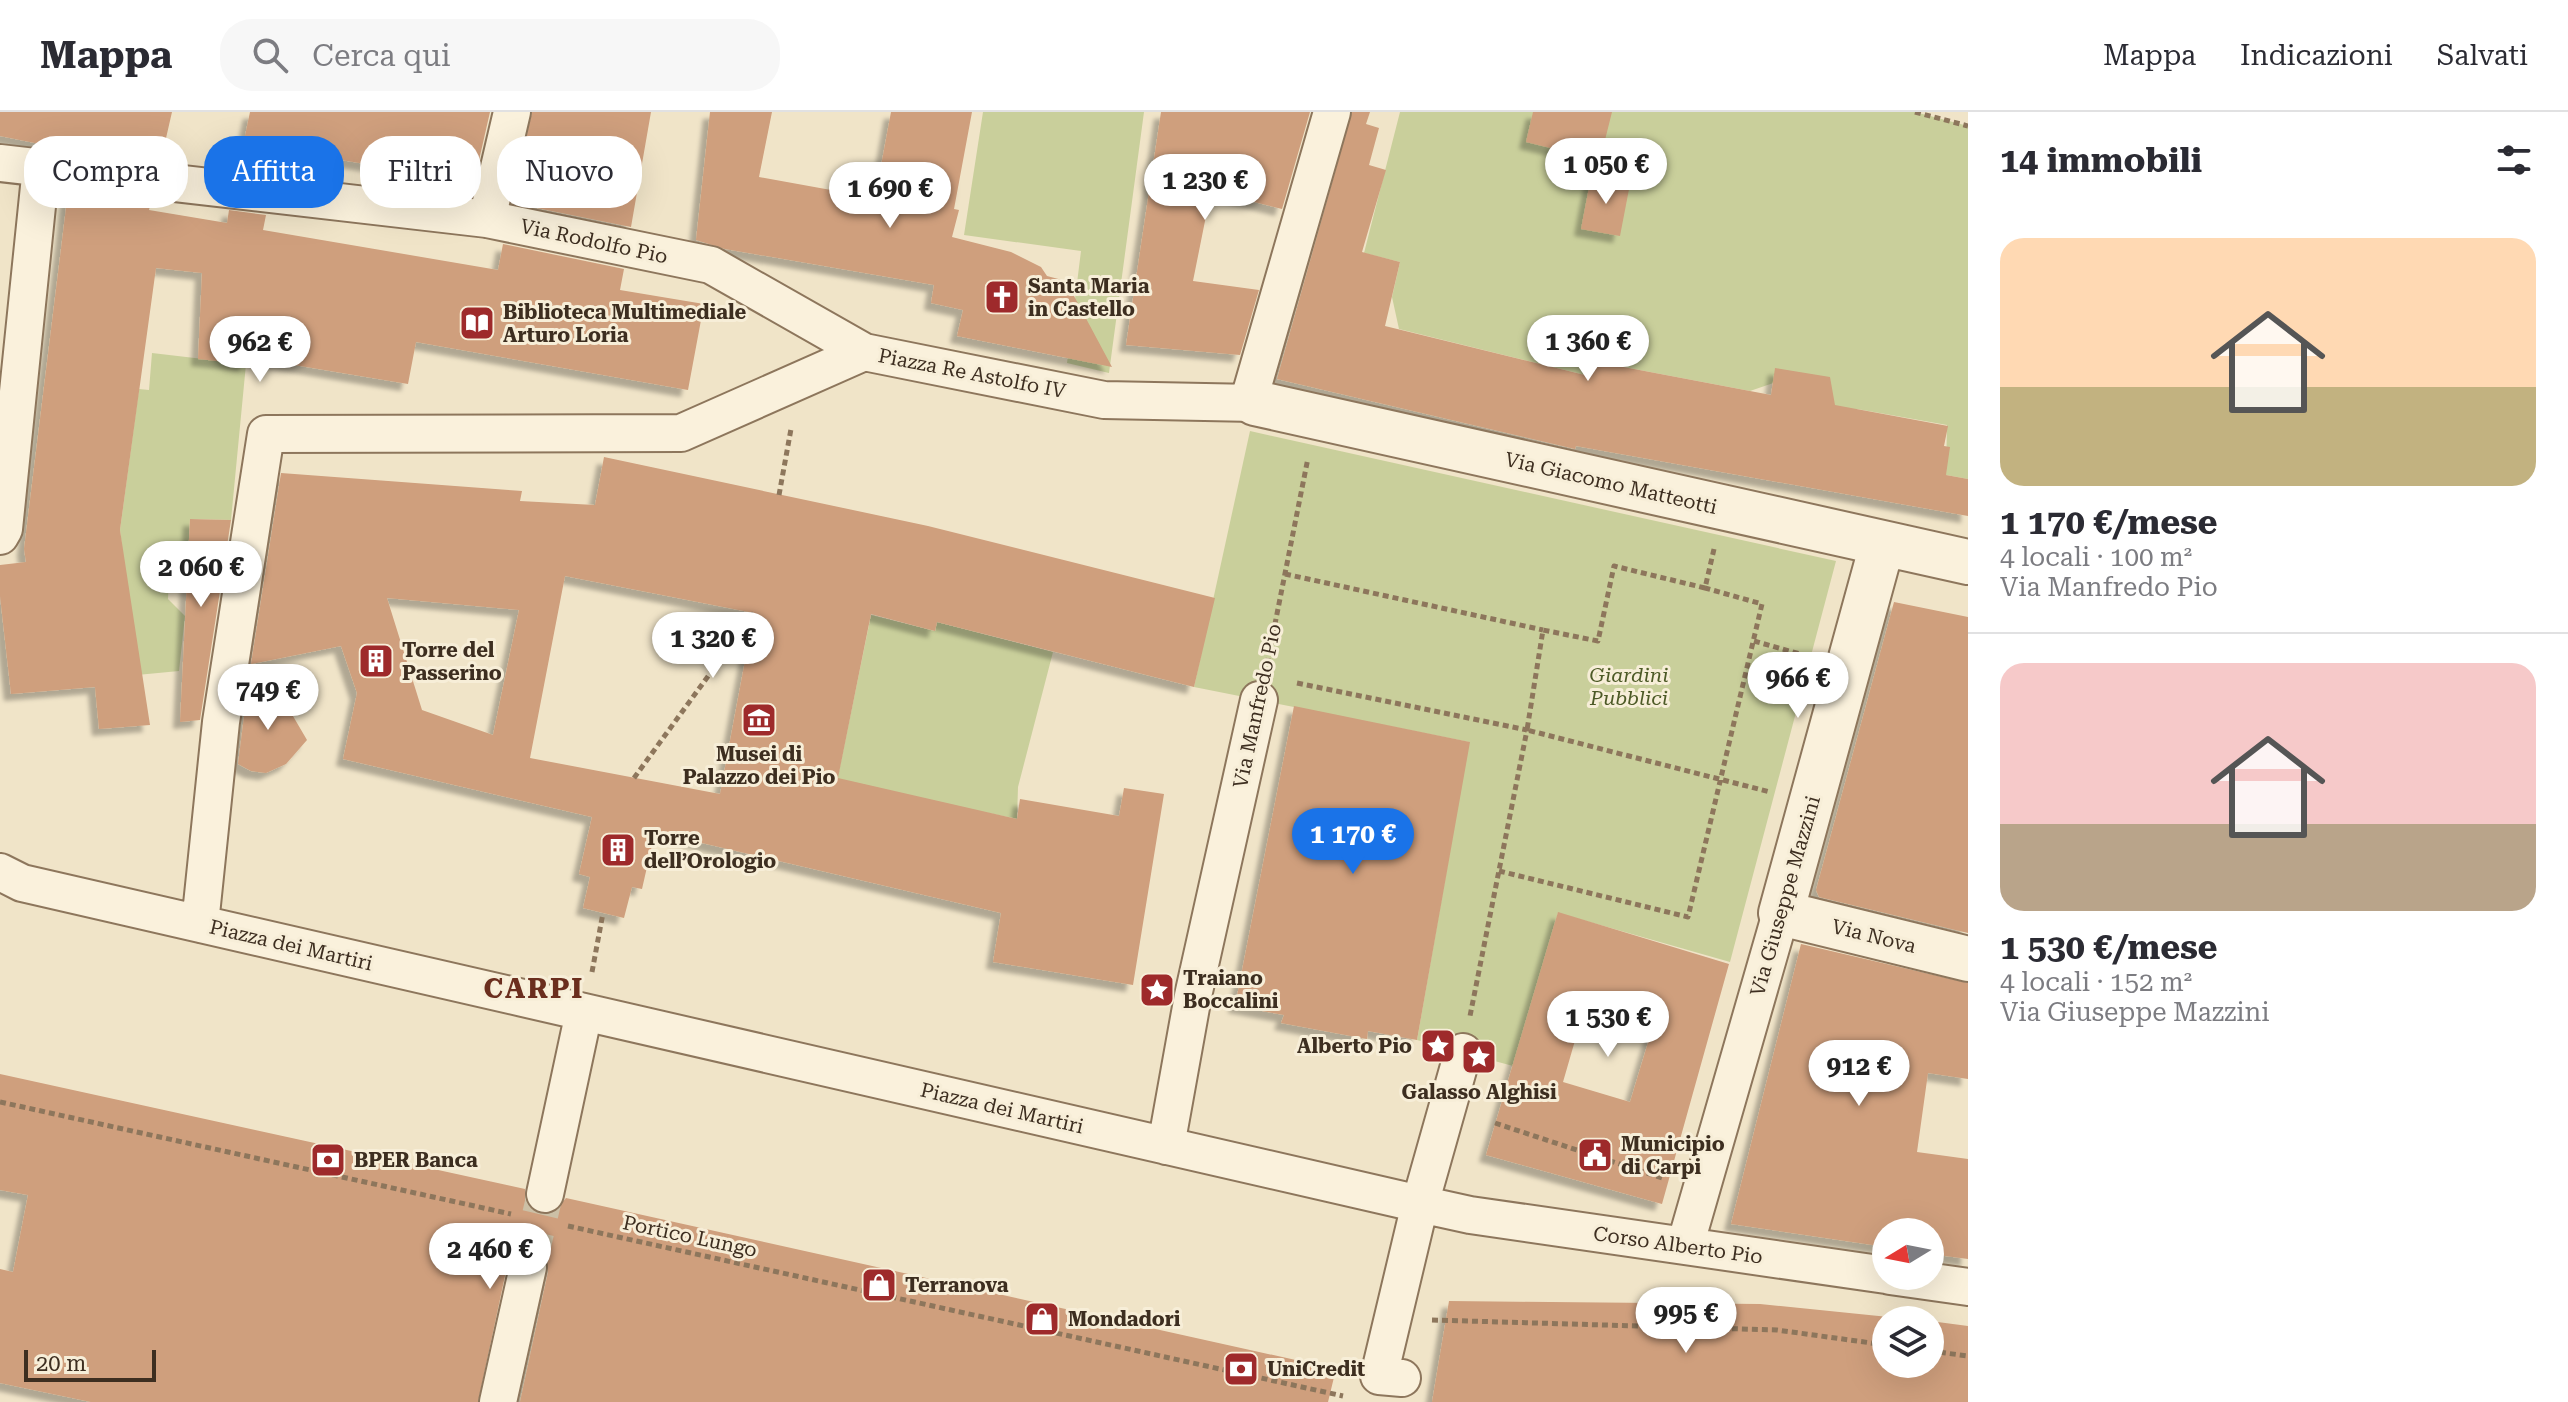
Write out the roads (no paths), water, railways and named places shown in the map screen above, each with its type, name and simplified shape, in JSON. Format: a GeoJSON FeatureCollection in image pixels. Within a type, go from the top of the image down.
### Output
{"type":"FeatureCollection","features":[{"type":"Feature","properties":{"kind":"street"},"geometry":{"type":"LineString","coordinates":[[487,219],[512,112]]}},
{"type":"Feature","properties":{"kind":"street"},"geometry":{"type":"LineString","coordinates":[[1252,403],[1332,112]]}},
{"type":"Feature","properties":{"kind":"street","name":"Via Rodolfo Pio"},"geometry":{"type":"LineString","coordinates":[[0,163],[24,165]]}},
{"type":"Feature","properties":{"kind":"street","name":"Via Rodolfo Pio"},"geometry":{"type":"LineString","coordinates":[[188,184],[487,219],[711,265]]}},
{"type":"Feature","properties":{"kind":"street"},"geometry":{"type":"LineString","coordinates":[[0,536],[4,529],[37,208]]}},
{"type":"Feature","properties":{"kind":"street","name":"Piazza Re Astolfo IV"},"geometry":{"type":"LineString","coordinates":[[711,265],[864,352],[1104,400],[1252,403]]}},
{"type":"Feature","properties":{"kind":"street"},"geometry":{"type":"LineString","coordinates":[[200,924],[221,722],[266,434],[681,433],[864,352]]}},
{"type":"Feature","properties":{"kind":"street","name":"Via Giacomo Matteotti"},"geometry":{"type":"LineString","coordinates":[[1252,403],[1968,562]]}},
{"type":"Feature","properties":{"kind":"street","name":"Via Giuseppe Mazzini"},"geometry":{"type":"LineString","coordinates":[[1685,1246],[1882,545]]}},
{"type":"Feature","properties":{"kind":"street","name":"Via Manfredo Pio"},"geometry":{"type":"LineString","coordinates":[[1166,1146],[1193,996],[1261,688]]}},
{"type":"Feature","properties":{"kind":"street","name":"Piazza dei Martiri"},"geometry":{"type":"LineString","coordinates":[[0,872],[22,883],[1470,1215]]}},
{"type":"Feature","properties":{"kind":"street","name":"Via Nova"},"geometry":{"type":"LineString","coordinates":[[1781,913],[1968,959]]}},
{"type":"Feature","properties":{"kind":"street"},"geometry":{"type":"LineString","coordinates":[[553,1209],[584,1012]]}},
{"type":"Feature","properties":{"kind":"street"},"geometry":{"type":"LineString","coordinates":[[1385,1385],[1420,1204],[1463,1052]]}},
{"type":"Feature","properties":{"kind":"street","name":"Corso Alberto Pio"},"geometry":{"type":"LineString","coordinates":[[1470,1215],[1872,1274]]}},
{"type":"Feature","properties":{"kind":"street"},"geometry":{"type":"LineString","coordinates":[[498,1402],[528,1267]]}},
{"type":"Feature","properties":{"kind":"street","name":"Corso Alberto Pio"},"geometry":{"type":"LineString","coordinates":[[1944,1284],[1968,1287]]}},
{"type":"Feature","properties":{"kind":"tunnel"},"geometry":{"type":"LineString","coordinates":[[528,1267],[545,1194]]}},
{"type":"Feature","properties":{"kind":"place","name":"Santa Maria in Castello"},"geometry":{"type":"Point","coordinates":[1002,297]}},
{"type":"Feature","properties":{"kind":"place","name":"Biblioteca Multimediale Arturo Loria"},"geometry":{"type":"Point","coordinates":[477,323]}},
{"type":"Feature","properties":{"kind":"place","name":"Torre del Passerino"},"geometry":{"type":"Point","coordinates":[376,661]}},
{"type":"Feature","properties":{"kind":"place","name":"Musei di Palazzo dei Pio"},"geometry":{"type":"Point","coordinates":[759,720]}},
{"type":"Feature","properties":{"kind":"place","name":"Torre dell’Orologio"},"geometry":{"type":"Point","coordinates":[618,850]}},
{"type":"Feature","properties":{"kind":"place","name":"Traiano Boccalini"},"geometry":{"type":"Point","coordinates":[1157,990]}},
{"type":"Feature","properties":{"kind":"place","name":"Alberto Pio"},"geometry":{"type":"Point","coordinates":[1438,1046]}},
{"type":"Feature","properties":{"kind":"place","name":"Galasso Alghisi"},"geometry":{"type":"Point","coordinates":[1479,1057]}},
{"type":"Feature","properties":{"kind":"place","name":"Municipio di Carpi"},"geometry":{"type":"Point","coordinates":[1595,1155]}},
{"type":"Feature","properties":{"kind":"place","name":"BPER Banca"},"geometry":{"type":"Point","coordinates":[328,1160]}},
{"type":"Feature","properties":{"kind":"place","name":"Terranova"},"geometry":{"type":"Point","coordinates":[879,1285]}},
{"type":"Feature","properties":{"kind":"place","name":"Mondadori"},"geometry":{"type":"Point","coordinates":[1042,1319]}},
{"type":"Feature","properties":{"kind":"place","name":"UniCredit"},"geometry":{"type":"Point","coordinates":[1241,1369]}},
{"type":"Feature","properties":{"kind":"district","name":"CARPI"},"geometry":{"type":"Point","coordinates":[534,988]}},
{"type":"Feature","properties":{"kind":"park label","name":"Giardini Pubblici"},"geometry":{"type":"Point","coordinates":[1629,686]}}]}
